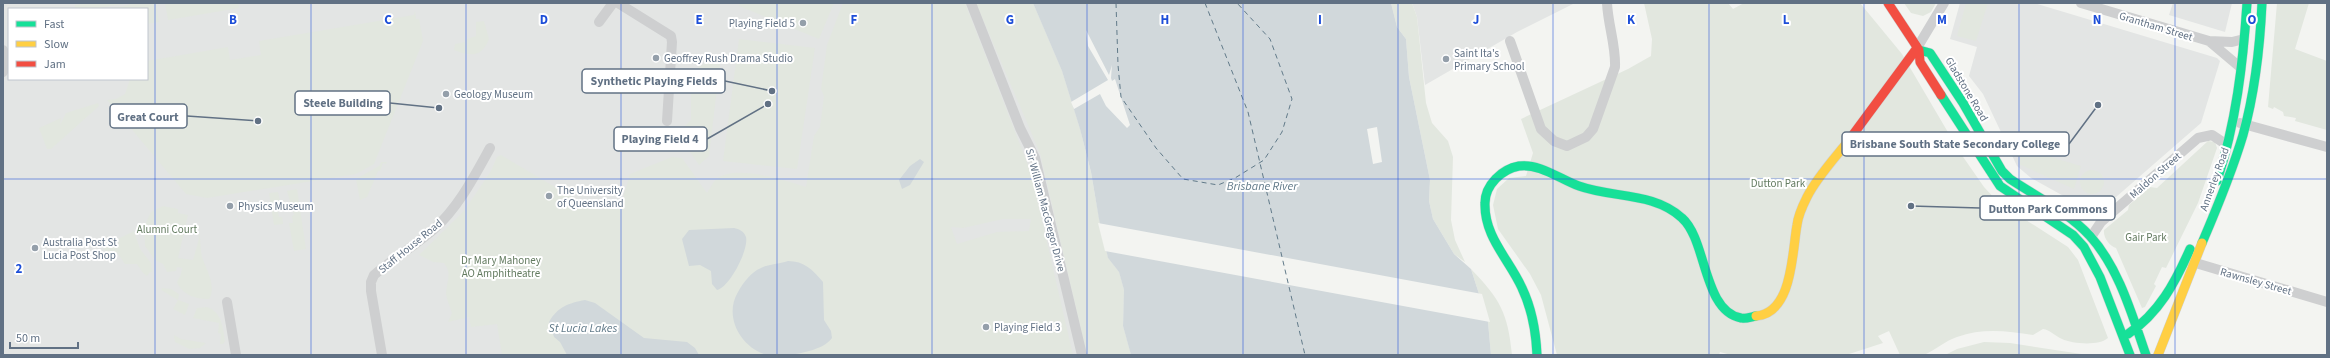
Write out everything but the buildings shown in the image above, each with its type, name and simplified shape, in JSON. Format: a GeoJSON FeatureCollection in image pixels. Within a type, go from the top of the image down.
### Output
{"type":"FeatureCollection","features":[{"type":"Feature","properties":{"kind":"main road","name":"Gladstone Road"},"geometry":{"type":"LineString","coordinates":[[1888,3],[1918,49],[1920,62],[2000,186],[2073,235],[2084,247],[2100,277],[2123,337]]}},
{"type":"Feature","properties":{"kind":"main road","name":"Annerley Road"},"geometry":{"type":"LineString","coordinates":[[2158,355],[2216,186],[2227,145],[2233,121],[2244,39],[2247,3]]}},
{"type":"Feature","properties":{"kind":"main road","name":"Annerley Road"},"geometry":{"type":"LineString","coordinates":[[2123,337],[2136,329],[2159,306],[2190,261],[2228,180],[2246,124],[2254,78],[2262,3]]}},
{"type":"Feature","properties":{"kind":"main road","name":"Gladstone Road"},"geometry":{"type":"LineString","coordinates":[[1918,49],[1930,53],[1963,103],[2002,171],[2010,179],[2080,226],[2091,237],[2112,270],[2136,329]]}},
{"type":"Feature","properties":{"kind":"main road"},"geometry":{"type":"LineString","coordinates":[[1537,355],[1535,332],[1527,298],[1490,232],[1486,220],[1485,200],[1490,186],[1499,176],[1518,166],[1534,168],[1580,186],[1651,201],[1663,206],[1686,221],[1710,286],[1720,304],[1729,313],[1739,317],[1757,317],[1767,313],[1782,298],[1787,285],[1797,223],[1808,195],[1918,49]]}},
{"type":"Feature","properties":{"kind":"main road"},"geometry":{"type":"LineString","coordinates":[[2136,329],[2146,355]]}},
{"type":"Feature","properties":{"kind":"main road"},"geometry":{"type":"LineString","coordinates":[[2123,337],[2130,355]]}},
{"type":"Feature","properties":{"kind":"street"},"geometry":{"type":"LineString","coordinates":[[599,22],[613,3]]}},
{"type":"Feature","properties":{"kind":"street"},"geometry":{"type":"LineString","coordinates":[[618,3],[671,36],[667,121]]}},
{"type":"Feature","properties":{"kind":"street","name":"Sir William MacGregor Drive"},"geometry":{"type":"LineString","coordinates":[[971,3],[1020,128],[1035,158],[1082,355]]}},
{"type":"Feature","properties":{"kind":"street"},"geometry":{"type":"LineString","coordinates":[[1510,42],[1541,129],[1549,137],[1567,146],[1586,138],[1593,129],[1615,67],[1616,57],[1608,18],[1607,3]]}},
{"type":"Feature","properties":{"kind":"street"},"geometry":{"type":"LineString","coordinates":[[1918,49],[1944,3]]}},
{"type":"Feature","properties":{"kind":"street","name":"Grantham Street"},"geometry":{"type":"LineString","coordinates":[[2081,3],[2208,41],[2232,42],[2244,39]]}},
{"type":"Feature","properties":{"kind":"street","name":"Grantham Street"},"geometry":{"type":"LineString","coordinates":[[2208,41],[2240,68]]}},
{"type":"Feature","properties":{"kind":"street"},"geometry":{"type":"LineString","coordinates":[[3,50],[7,60],[3,72]]}},
{"type":"Feature","properties":{"kind":"street"},"geometry":{"type":"LineString","coordinates":[[2233,121],[2327,146]]}},
{"type":"Feature","properties":{"kind":"street","name":"Maldon Street"},"geometry":{"type":"LineString","coordinates":[[2091,237],[2101,222],[2198,138],[2212,135],[2227,145]]}},
{"type":"Feature","properties":{"kind":"street","name":"Staff House Road"},"geometry":{"type":"LineString","coordinates":[[382,355],[371,291],[371,282],[374,274],[433,230],[445,217],[463,196],[490,148]]}},
{"type":"Feature","properties":{"kind":"street","name":"Rawnsley Street"},"geometry":{"type":"LineString","coordinates":[[2190,261],[2327,302]]}},
{"type":"Feature","properties":{"kind":"street"},"geometry":{"type":"LineString","coordinates":[[227,302],[236,355]]}},
{"type":"Feature","properties":{"kind":"shaded area","name":"The University of Queensland"},"geometry":{"type":"Polygon","coordinates":[[[3,3],[1033,3],[1062,71],[1080,129],[1108,258],[1119,272],[1124,290],[1123,326],[1131,355],[3,355],[3,3]]]}},
{"type":"Feature","properties":{"kind":"shaded area","name":"Saint Ita's Primary School"},"geometry":{"type":"Polygon","coordinates":[[[1412,3],[1575,3],[1517,32],[1425,85],[1417,17],[1412,3]]]}},
{"type":"Feature","properties":{"kind":"shaded area"},"geometry":{"type":"Polygon","coordinates":[[[1960,3],[2034,3],[2217,58],[2220,61],[2201,123],[2100,211],[2087,209],[2031,178],[2017,166],[1983,94],[1969,76],[1977,47],[1950,39],[1960,3]]]}},
{"type":"Feature","properties":{"kind":"shaded area"},"geometry":{"type":"Polygon","coordinates":[[[2173,3],[2232,3],[2225,32],[2169,15],[2173,3]]]}},
{"type":"Feature","properties":{"kind":"green space"},"geometry":{"type":"Polygon","coordinates":[[[89,3],[124,4],[98,8],[75,8],[75,5],[89,3]]]}},
{"type":"Feature","properties":{"kind":"green space"},"geometry":{"type":"Polygon","coordinates":[[[128,3],[156,3],[159,22],[148,24],[148,8],[112,8],[129,5],[128,3]]]}},
{"type":"Feature","properties":{"kind":"green space"},"geometry":{"type":"Polygon","coordinates":[[[165,3],[238,3],[239,8],[168,20],[165,3]]]}},
{"type":"Feature","properties":{"kind":"green space","name":"Playing Field 5"},"geometry":{"type":"Polygon","coordinates":[[[740,3],[834,3],[819,39],[739,6],[740,3]]]}},
{"type":"Feature","properties":{"kind":"green space","name":"Dr Mary Mahoney AO Amphitheatre"},"geometry":{"type":"Polygon","coordinates":[[[843,3],[965,3],[1031,173],[1073,355],[502,355],[497,324],[471,327],[469,317],[448,322],[452,313],[446,294],[449,274],[447,267],[444,263],[433,262],[419,255],[464,211],[491,171],[497,157],[501,155],[572,197],[570,205],[604,210],[605,200],[622,201],[630,174],[672,157],[682,158],[707,193],[716,179],[726,174],[737,173],[761,175],[806,187],[814,136],[820,127],[824,96],[821,89],[827,45],[843,3]],[[1003,219],[963,228],[951,227],[957,244],[997,232],[1029,231],[1031,219],[1003,219]]]}},
{"type":"Feature","properties":{"kind":"green space"},"geometry":{"type":"Polygon","coordinates":[[[976,3],[1033,3],[1062,71],[1080,129],[1091,172],[1099,219],[1108,258],[1119,272],[1124,290],[1123,326],[1131,355],[1087,355],[1040,153],[976,3]]]}},
{"type":"Feature","properties":{"kind":"green space"},"geometry":{"type":"Polygon","coordinates":[[[1391,3],[1412,3],[1417,17],[1426,103],[1432,123],[1448,141],[1453,157],[1451,220],[1455,240],[1465,262],[1454,254],[1433,219],[1429,201],[1430,180],[1409,77],[1406,39],[1397,27],[1391,3]]]}},
{"type":"Feature","properties":{"kind":"green space","name":"Dutton Park"},"geometry":{"type":"Polygon","coordinates":[[[1644,3],[1728,3],[1733,9],[1744,3],[1860,3],[1902,54],[1959,151],[1984,187],[1998,202],[2068,247],[2078,260],[2108,338],[2099,342],[2079,343],[2059,338],[2043,329],[2033,335],[1985,331],[1957,337],[1922,356],[1916,356],[1900,355],[1889,331],[1878,336],[1883,343],[1846,355],[1731,355],[1720,352],[1719,355],[1557,355],[1541,295],[1530,274],[1498,229],[1493,205],[1497,189],[1509,178],[1526,176],[1533,153],[1521,119],[1628,69],[1651,56],[1652,39],[1644,3]]]}},
{"type":"Feature","properties":{"kind":"green space"},"geometry":{"type":"Polygon","coordinates":[[[1904,3],[1936,3],[1931,12],[1923,16],[1911,13],[1904,3]]]}},
{"type":"Feature","properties":{"kind":"green space"},"geometry":{"type":"Polygon","coordinates":[[[1966,3],[1988,3],[1976,41],[1957,36],[1966,3]]]}},
{"type":"Feature","properties":{"kind":"green space"},"geometry":{"type":"Polygon","coordinates":[[[2277,3],[2309,3],[2295,49],[2327,61],[2327,130],[2295,121],[2296,118],[2284,116],[2283,112],[2274,107],[2273,109],[2268,107],[2277,3]]]}},
{"type":"Feature","properties":{"kind":"green space"},"geometry":{"type":"Polygon","coordinates":[[[415,11],[416,19],[419,19],[423,41],[374,164],[356,174],[207,198],[186,194],[107,100],[116,99],[125,94],[130,80],[148,80],[148,61],[228,47],[230,60],[261,55],[259,41],[414,15],[415,11]]]}},
{"type":"Feature","properties":{"kind":"green space"},"geometry":{"type":"Polygon","coordinates":[[[484,21],[489,39],[483,49],[475,54],[466,54],[454,50],[455,44],[465,42],[467,39],[476,36],[476,22],[484,21]]]}},
{"type":"Feature","properties":{"kind":"green space"},"geometry":{"type":"Polygon","coordinates":[[[739,39],[815,48],[797,169],[723,161],[739,39]]]}},
{"type":"Feature","properties":{"kind":"green space"},"geometry":{"type":"Polygon","coordinates":[[[714,56],[720,63],[709,156],[699,165],[684,143],[685,137],[677,134],[691,120],[691,73],[714,56]]]}},
{"type":"Feature","properties":{"kind":"green space"},"geometry":{"type":"Polygon","coordinates":[[[98,103],[99,106],[51,149],[47,149],[39,128],[61,118],[60,125],[66,113],[98,103]]]}},
{"type":"Feature","properties":{"kind":"green space","name":"Gair Park"},"geometry":{"type":"Polygon","coordinates":[[[2208,141],[2215,142],[2217,148],[2198,203],[2166,268],[2162,267],[2154,284],[2156,286],[2145,307],[2142,308],[2116,248],[2107,241],[2104,235],[2104,230],[2128,210],[2129,205],[2150,187],[2157,188],[2208,141]]]}},
{"type":"Feature","properties":{"kind":"green space"},"geometry":{"type":"Polygon","coordinates":[[[2024,149],[2081,166],[2074,189],[2019,164],[2017,153],[2024,149]]]}},
{"type":"Feature","properties":{"kind":"green space"},"geometry":{"type":"Polygon","coordinates":[[[381,162],[387,162],[386,164],[383,163],[380,171],[378,171],[367,197],[360,200],[356,179],[379,166],[381,162]]]}},
{"type":"Feature","properties":{"kind":"green space"},"geometry":{"type":"Polygon","coordinates":[[[2092,170],[2100,174],[2104,182],[2100,190],[2092,194],[2084,190],[2080,182],[2084,174],[2092,170]]]}},
{"type":"Feature","properties":{"kind":"green space"},"geometry":{"type":"Polygon","coordinates":[[[297,189],[306,249],[294,251],[289,223],[293,223],[292,216],[294,215],[287,191],[297,189]]]}},
{"type":"Feature","properties":{"kind":"green space"},"geometry":{"type":"Polygon","coordinates":[[[278,192],[280,201],[276,202],[279,217],[282,217],[283,224],[274,225],[269,193],[278,192]]]}},
{"type":"Feature","properties":{"kind":"green space","name":"Alumni Court"},"geometry":{"type":"Polygon","coordinates":[[[163,206],[178,209],[178,213],[188,215],[178,258],[193,260],[199,239],[198,229],[202,257],[208,272],[212,289],[209,299],[194,297],[182,290],[177,282],[182,268],[177,267],[176,271],[167,272],[163,264],[155,260],[145,246],[144,227],[151,212],[163,206]]]}},
{"type":"Feature","properties":{"kind":"green space"},"geometry":{"type":"Polygon","coordinates":[[[134,231],[140,249],[151,263],[152,272],[150,272],[147,276],[137,264],[125,264],[117,252],[109,254],[98,243],[116,240],[134,231]]]}},
{"type":"Feature","properties":{"kind":"green space"},"geometry":{"type":"Polygon","coordinates":[[[1471,269],[1496,298],[1501,308],[1508,328],[1512,355],[1491,355],[1488,322],[1471,269]]]}},
{"type":"Feature","properties":{"kind":"green space"},"geometry":{"type":"Polygon","coordinates":[[[162,288],[171,289],[179,294],[178,300],[161,290],[162,288]]]}},
{"type":"Feature","properties":{"kind":"green space"},"geometry":{"type":"Polygon","coordinates":[[[178,300],[189,304],[185,315],[173,309],[178,300]]]}},
{"type":"Feature","properties":{"kind":"green space"},"geometry":{"type":"Polygon","coordinates":[[[207,307],[216,313],[221,321],[225,341],[223,344],[220,344],[221,334],[218,333],[219,323],[193,318],[197,308],[207,307]]]}},
{"type":"Feature","properties":{"kind":"green space"},"geometry":{"type":"Polygon","coordinates":[[[174,335],[181,339],[206,343],[200,348],[189,349],[175,342],[174,335]]]}},
{"type":"Feature","properties":{"kind":"green space"},"geometry":{"type":"Polygon","coordinates":[[[1984,342],[2010,343],[2088,355],[1945,355],[1957,349],[1984,342]]]}},
{"type":"Feature","properties":{"kind":"water","name":"Brisbane River"},"geometry":{"type":"Polygon","coordinates":[[[1033,3],[1391,3],[1397,27],[1406,39],[1409,77],[1430,180],[1429,201],[1433,219],[1454,254],[1471,269],[1488,322],[1491,355],[1131,355],[1123,326],[1124,290],[1119,272],[1108,258],[1099,219],[1091,172],[1080,129],[1062,71],[1033,3]]]}},
{"type":"Feature","properties":{"kind":"water"},"geometry":{"type":"Polygon","coordinates":[[[920,159],[924,162],[910,185],[902,189],[899,180],[910,166],[920,159]]]}},
{"type":"Feature","properties":{"kind":"water"},"geometry":{"type":"Polygon","coordinates":[[[734,228],[744,233],[746,237],[745,250],[733,275],[722,287],[717,290],[712,284],[711,271],[700,265],[689,266],[682,239],[689,230],[734,228]]]}},
{"type":"Feature","properties":{"kind":"water"},"geometry":{"type":"Polygon","coordinates":[[[794,261],[808,267],[823,282],[824,320],[831,331],[832,338],[827,343],[810,351],[790,355],[764,354],[747,344],[736,328],[733,319],[734,301],[742,285],[754,272],[764,267],[794,261]]]}},
{"type":"Feature","properties":{"kind":"water","name":"St Lucia Lakes"},"geometry":{"type":"Polygon","coordinates":[[[585,300],[595,303],[644,338],[687,342],[695,348],[699,355],[567,355],[560,342],[554,337],[549,322],[552,317],[564,306],[585,300]]]}},
{"type":"Feature","properties":{"kind":"pier"},"geometry":{"type":"Polygon","coordinates":[[[1086,30],[1109,75],[1112,65],[1111,78],[1112,81],[1115,79],[1130,125],[1127,128],[1106,106],[1100,94],[1074,109],[1071,102],[1108,80],[1088,46],[1086,30]]]}},
{"type":"Feature","properties":{"kind":"pier"},"geometry":{"type":"Polygon","coordinates":[[[1377,127],[1382,162],[1373,164],[1367,129],[1377,127]]]}},
{"type":"Feature","properties":{"kind":"pier"},"geometry":{"type":"Polygon","coordinates":[[[1098,223],[1482,294],[1490,322],[1105,251],[1098,223]]]}},
{"type":"Feature","properties":{"kind":"ferry route"},"geometry":{"type":"LineString","coordinates":[[1116,3],[1118,65],[1121,97],[1156,148],[1183,179],[1218,185],[1235,178],[1264,160],[1282,132],[1292,99],[1270,39],[1237,3]]}},
{"type":"Feature","properties":{"kind":"ferry route"},"geometry":{"type":"LineString","coordinates":[[1205,3],[1248,112],[1305,355]]}},
{"type":"Feature","properties":{"kind":"traffic: fast"},"geometry":{"type":"LineString","coordinates":[[2217,181],[2224,159],[2238,93],[2247,3]]}},
{"type":"Feature","properties":{"kind":"traffic: fast"},"geometry":{"type":"LineString","coordinates":[[2202,243],[2219,203],[2243,135],[2251,102],[2256,69],[2262,3]]}},
{"type":"Feature","properties":{"kind":"traffic: fast"},"geometry":{"type":"LineString","coordinates":[[1919,50],[1930,53],[1963,103],[2002,171],[2010,179],[2052,205],[2081,227],[2100,249],[2109,262],[2124,292],[2146,355]]}},
{"type":"Feature","properties":{"kind":"traffic: fast"},"geometry":{"type":"LineString","coordinates":[[1941,95],[2000,186],[2073,235],[2084,247],[2100,277],[2130,355]]}},
{"type":"Feature","properties":{"kind":"traffic: fast"},"geometry":{"type":"LineString","coordinates":[[1537,355],[1536,338],[1528,304],[1517,277],[1493,237],[1486,215],[1486,196],[1491,184],[1501,174],[1519,166],[1542,169],[1579,186],[1592,190],[1646,200],[1671,210],[1682,218],[1690,228],[1712,289],[1719,303],[1729,313],[1741,318],[1756,316]]}},
{"type":"Feature","properties":{"kind":"traffic: fast"},"geometry":{"type":"LineString","coordinates":[[2128,334],[2149,317],[2157,307],[2172,285],[2190,249]]}},
{"type":"Feature","properties":{"kind":"traffic: slow"},"geometry":{"type":"LineString","coordinates":[[1756,316],[1768,312],[1777,304],[1784,293],[1792,265],[1798,222],[1802,207],[1816,182],[1849,140]]}},
{"type":"Feature","properties":{"kind":"traffic: slow"},"geometry":{"type":"LineString","coordinates":[[2158,355],[2202,243]]}},
{"type":"Feature","properties":{"kind":"traffic: jam"},"geometry":{"type":"LineString","coordinates":[[1888,3],[1919,50],[1920,62],[1941,95]]}},
{"type":"Feature","properties":{"kind":"traffic: jam"},"geometry":{"type":"LineString","coordinates":[[1849,140],[1917,48]]}},
{"type":"Feature","properties":{"kind":"place","name":"Playing Field 5"},"geometry":{"type":"Point","coordinates":[803,23]}},
{"type":"Feature","properties":{"kind":"place","name":"Geoffrey Rush Drama Studio"},"geometry":{"type":"Point","coordinates":[656,58]}},
{"type":"Feature","properties":{"kind":"place","name":"Saint Ita's Primary School"},"geometry":{"type":"Point","coordinates":[1446,59]}},
{"type":"Feature","properties":{"kind":"place","name":"Synthetic Playing Fields"},"geometry":{"type":"Point","coordinates":[772,91]}},
{"type":"Feature","properties":{"kind":"place","name":"Geology Museum"},"geometry":{"type":"Point","coordinates":[446,94]}},
{"type":"Feature","properties":{"kind":"place","name":"Playing Field 4"},"geometry":{"type":"Point","coordinates":[768,104]}},
{"type":"Feature","properties":{"kind":"place","name":"Brisbane South State Secondary College"},"geometry":{"type":"Point","coordinates":[2098,105]}},
{"type":"Feature","properties":{"kind":"place","name":"Steele Building"},"geometry":{"type":"Point","coordinates":[439,108]}},
{"type":"Feature","properties":{"kind":"place","name":"Great Court"},"geometry":{"type":"Point","coordinates":[258,121]}},
{"type":"Feature","properties":{"kind":"place","name":"The University of Queensland"},"geometry":{"type":"Point","coordinates":[549,196]}},
{"type":"Feature","properties":{"kind":"place","name":"Physics Museum"},"geometry":{"type":"Point","coordinates":[230,206]}},
{"type":"Feature","properties":{"kind":"place","name":"Dutton Park Commons"},"geometry":{"type":"Point","coordinates":[1911,206]}},
{"type":"Feature","properties":{"kind":"place","name":"Australia Post St Lucia Post Shop"},"geometry":{"type":"Point","coordinates":[35,248]}},
{"type":"Feature","properties":{"kind":"place","name":"Playing Field 3"},"geometry":{"type":"Point","coordinates":[986,327]}}]}
